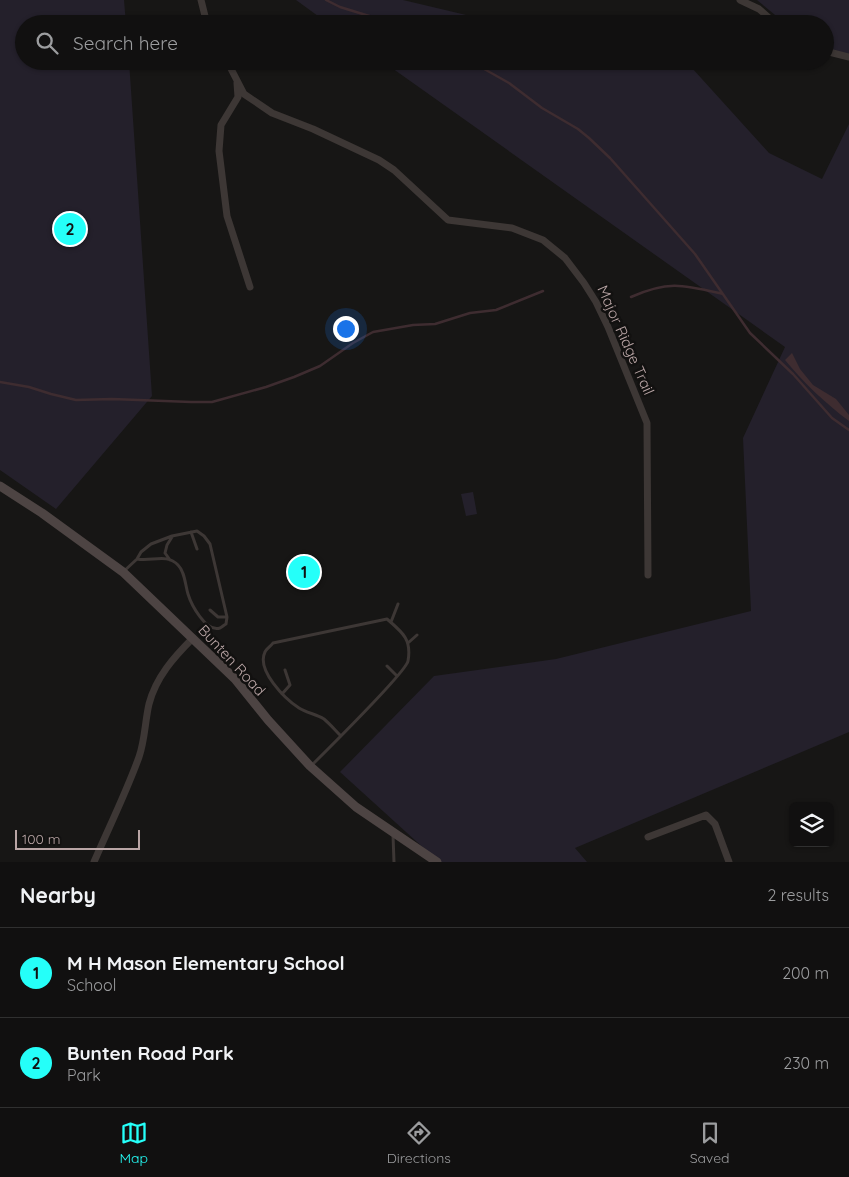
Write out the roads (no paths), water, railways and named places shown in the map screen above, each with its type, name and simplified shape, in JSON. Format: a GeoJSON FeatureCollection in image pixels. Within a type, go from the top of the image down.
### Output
{"type":"FeatureCollection","features":[{"type":"Feature","properties":{"kind":"street"},"geometry":{"type":"LineString","coordinates":[[201,0],[205,15]]}},
{"type":"Feature","properties":{"kind":"street"},"geometry":{"type":"LineString","coordinates":[[740,0],[759,9],[766,15]]}},
{"type":"Feature","properties":{"kind":"street"},"geometry":{"type":"LineString","coordinates":[[834,53],[849,57]]}},
{"type":"Feature","properties":{"kind":"street","name":"Major Ridge Trail"},"geometry":{"type":"LineString","coordinates":[[232,70],[244,94],[272,113],[379,160],[394,170],[448,220],[512,228],[543,240],[564,258],[596,302],[647,422],[648,575]]}},
{"type":"Feature","properties":{"kind":"street"},"geometry":{"type":"LineString","coordinates":[[237,78],[238,97],[221,125],[219,151],[227,216],[250,287]]}},
{"type":"Feature","properties":{"kind":"street","name":"Bunten Road"},"geometry":{"type":"LineString","coordinates":[[0,486],[42,513],[122,572],[194,638],[235,680],[310,766],[356,807],[437,862]]}},
{"type":"Feature","properties":{"kind":"street"},"geometry":{"type":"LineString","coordinates":[[94,862],[121,805],[140,754],[150,702],[162,673],[178,653],[194,638]]}},
{"type":"Feature","properties":{"kind":"street"},"geometry":{"type":"LineString","coordinates":[[648,836],[706,814],[715,824],[729,862]]}},
{"type":"Feature","properties":{"kind":"lane"},"geometry":{"type":"LineString","coordinates":[[122,572],[138,559],[141,552],[152,544],[172,536],[197,531],[210,544],[227,617],[226,624],[214,629],[206,624],[188,594],[178,564],[160,558],[147,561],[138,559]]}},
{"type":"Feature","properties":{"kind":"lane"},"geometry":{"type":"LineString","coordinates":[[191,532],[197,549]]}},
{"type":"Feature","properties":{"kind":"lane"},"geometry":{"type":"LineString","coordinates":[[170,560],[165,553],[172,536]]}},
{"type":"Feature","properties":{"kind":"lane"},"geometry":{"type":"LineString","coordinates":[[391,622],[398,604]]}},
{"type":"Feature","properties":{"kind":"lane"},"geometry":{"type":"LineString","coordinates":[[210,610],[218,617],[227,617]]}},
{"type":"Feature","properties":{"kind":"lane"},"geometry":{"type":"LineString","coordinates":[[310,766],[341,736],[408,663],[408,643],[405,635],[387,619],[273,643],[265,651],[263,664],[282,694],[301,710],[318,715],[341,736]]}},
{"type":"Feature","properties":{"kind":"lane"},"geometry":{"type":"LineString","coordinates":[[408,643],[417,636]]}},
{"type":"Feature","properties":{"kind":"lane"},"geometry":{"type":"LineString","coordinates":[[387,666],[398,676]]}},
{"type":"Feature","properties":{"kind":"lane"},"geometry":{"type":"LineString","coordinates":[[282,694],[290,685],[285,670]]}},
{"type":"Feature","properties":{"kind":"lane"},"geometry":{"type":"LineString","coordinates":[[392,832],[394,862]]}},
{"type":"Feature","properties":{"kind":"waterway"},"geometry":{"type":"LineString","coordinates":[[326,0],[340,7],[366,15]]}},
{"type":"Feature","properties":{"kind":"waterway"},"geometry":{"type":"LineString","coordinates":[[486,70],[509,83],[542,108],[578,129],[610,158],[695,254],[750,333],[793,374],[832,418],[849,430]]}},
{"type":"Feature","properties":{"kind":"waterway"},"geometry":{"type":"LineString","coordinates":[[631,297],[667,286],[698,288],[723,294]]}},
{"type":"Feature","properties":{"kind":"waterway"},"geometry":{"type":"LineString","coordinates":[[0,382],[29,387],[76,400],[112,399],[212,402],[266,387],[320,366],[353,343],[373,332],[413,325],[435,324],[470,313],[496,310],[543,291]]}},
{"type":"Feature","properties":{"kind":"place","name":"Bunten Road Park"},"geometry":{"type":"Point","coordinates":[70,229]}},
{"type":"Feature","properties":{"kind":"place","name":"M H Mason Elementary School"},"geometry":{"type":"Point","coordinates":[304,572]}}]}
